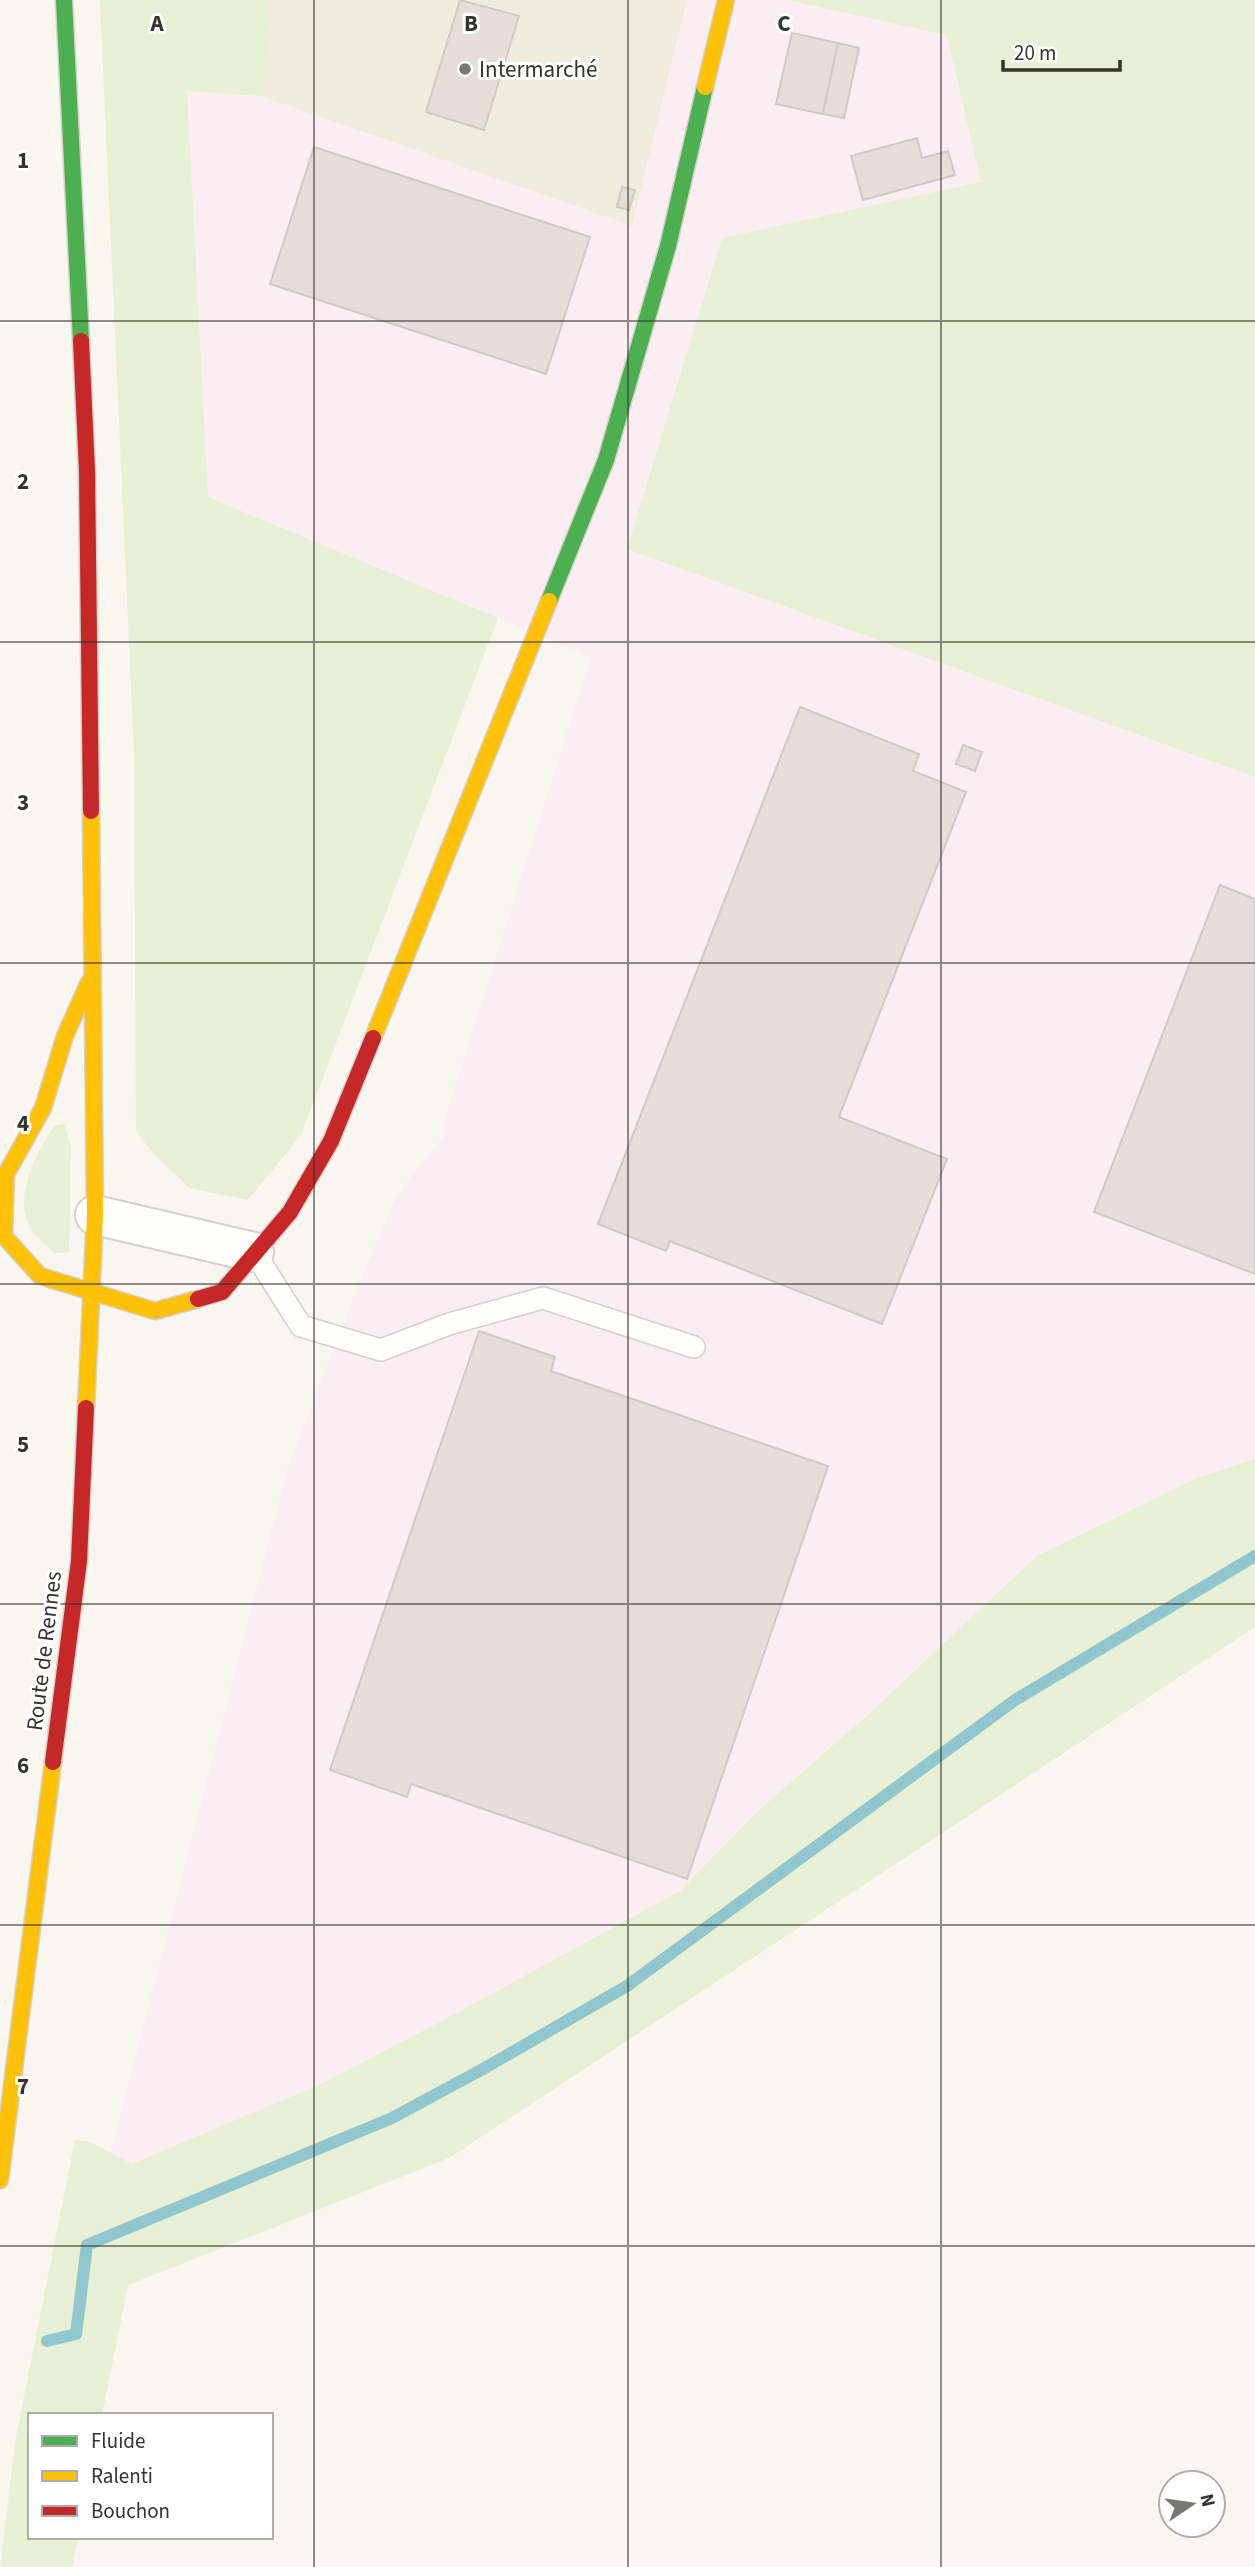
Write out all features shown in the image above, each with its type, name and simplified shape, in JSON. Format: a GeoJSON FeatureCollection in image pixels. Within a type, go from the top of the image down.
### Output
{"type":"FeatureCollection","features":[{"type":"Feature","properties":{"kind":"main road","name":"Route de Rennes"},"geometry":{"type":"LineString","coordinates":[[0,2180],[79,1561],[95,1215],[87,471],[64,0]]}},
{"type":"Feature","properties":{"kind":"main road"},"geometry":{"type":"LineString","coordinates":[[94,970],[65,1036],[43,1108],[6,1174],[4,1236],[40,1276],[155,1311],[222,1292],[290,1212],[331,1141],[606,460],[668,246],[726,0]]}},
{"type":"Feature","properties":{"kind":"street"},"geometry":{"type":"LineString","coordinates":[[95,1215],[254,1252]]}},
{"type":"Feature","properties":{"kind":"lane"},"geometry":{"type":"LineString","coordinates":[[254,1252],[301,1326],[381,1350],[449,1324],[542,1298],[694,1347]]}},
{"type":"Feature","properties":{"kind":"shaded area"},"geometry":{"type":"Polygon","coordinates":[[[267,0],[687,0],[632,226],[260,96],[270,57],[267,0]]]}},
{"type":"Feature","properties":{"kind":"shaded area"},"geometry":{"type":"Polygon","coordinates":[[[687,0],[1255,0],[1255,1556],[87,2245],[288,1467],[356,1291],[394,1202],[404,1185],[444,1136],[445,1119],[591,657],[208,497],[186,91],[260,96],[632,226],[687,0]]]}},
{"type":"Feature","properties":{"kind":"green space"},"geometry":{"type":"Polygon","coordinates":[[[100,0],[267,0],[270,57],[260,96],[187,91],[208,497],[498,618],[301,1135],[248,1200],[189,1188],[151,1151],[136,1131],[134,753],[100,0]]]}},
{"type":"Feature","properties":{"kind":"green space"},"geometry":{"type":"Polygon","coordinates":[[[787,0],[1255,0],[1255,777],[627,549],[722,238],[981,182],[947,35],[787,0]]]}},
{"type":"Feature","properties":{"kind":"green space"},"geometry":{"type":"Polygon","coordinates":[[[64,1124],[71,1147],[69,1252],[54,1253],[31,1229],[26,1217],[25,1190],[40,1149],[54,1126],[64,1124]]]}},
{"type":"Feature","properties":{"kind":"green space"},"geometry":{"type":"Polygon","coordinates":[[[1255,1459],[1255,1627],[449,2158],[128,2285],[102,2413],[28,2413],[28,2539],[78,2539],[72,2567],[0,2567],[16,2437],[75,2140],[90,2142],[132,2164],[321,2084],[680,1891],[758,1811],[870,1713],[1037,1556],[1197,1478],[1255,1459]]]}},
{"type":"Feature","properties":{"kind":"building"},"geometry":{"type":"Polygon","coordinates":[[[460,0],[519,16],[484,130],[426,112],[460,0]]]}},
{"type":"Feature","properties":{"kind":"building"},"geometry":{"type":"Polygon","coordinates":[[[792,33],[838,43],[823,114],[776,104],[792,33]]]}},
{"type":"Feature","properties":{"kind":"building"},"geometry":{"type":"Polygon","coordinates":[[[838,43],[859,48],[844,118],[823,114],[838,43]]]}},
{"type":"Feature","properties":{"kind":"building"},"geometry":{"type":"Polygon","coordinates":[[[917,138],[922,158],[948,151],[955,175],[863,200],[851,156],[917,138]]]}},
{"type":"Feature","properties":{"kind":"building"},"geometry":{"type":"Polygon","coordinates":[[[314,147],[590,237],[546,374],[270,284],[314,147]]]}},
{"type":"Feature","properties":{"kind":"building"},"geometry":{"type":"Polygon","coordinates":[[[622,187],[635,190],[629,210],[617,207],[622,187]]]}},
{"type":"Feature","properties":{"kind":"building"},"geometry":{"type":"Polygon","coordinates":[[[800,707],[919,754],[913,771],[966,792],[839,1117],[947,1159],[882,1324],[670,1241],[666,1251],[598,1224],[800,707]]]}},
{"type":"Feature","properties":{"kind":"building"},"geometry":{"type":"Polygon","coordinates":[[[963,745],[982,752],[975,771],[956,764],[963,745]]]}},
{"type":"Feature","properties":{"kind":"building"},"geometry":{"type":"Polygon","coordinates":[[[1220,885],[1255,899],[1255,1274],[1094,1212],[1220,885]]]}},
{"type":"Feature","properties":{"kind":"building"},"geometry":{"type":"Polygon","coordinates":[[[479,1331],[555,1357],[551,1371],[828,1466],[687,1879],[411,1784],[407,1797],[330,1770],[479,1331]]]}},
{"type":"Feature","properties":{"kind":"waterway"},"geometry":{"type":"LineString","coordinates":[[47,2341],[76,2334],[87,2245],[392,2118],[627,1986],[1015,1700],[1255,1556]]}},
{"type":"Feature","properties":{"kind":"traffic: fast"},"geometry":{"type":"LineString","coordinates":[[64,0],[81,341]]}},
{"type":"Feature","properties":{"kind":"traffic: fast"},"geometry":{"type":"LineString","coordinates":[[549,601],[606,460],[668,246],[705,87]]}},
{"type":"Feature","properties":{"kind":"traffic: slow"},"geometry":{"type":"LineString","coordinates":[[705,87],[726,0]]}},
{"type":"Feature","properties":{"kind":"traffic: slow"},"geometry":{"type":"LineString","coordinates":[[373,1038],[549,601]]}},
{"type":"Feature","properties":{"kind":"traffic: slow"},"geometry":{"type":"LineString","coordinates":[[86,1408],[95,1215],[91,811]]}},
{"type":"Feature","properties":{"kind":"traffic: slow"},"geometry":{"type":"LineString","coordinates":[[89,982],[65,1036],[43,1108],[6,1174],[4,1236],[40,1276],[155,1311],[198,1299]]}},
{"type":"Feature","properties":{"kind":"traffic: slow"},"geometry":{"type":"LineString","coordinates":[[0,2180],[53,1762]]}},
{"type":"Feature","properties":{"kind":"traffic: jam"},"geometry":{"type":"LineString","coordinates":[[81,341],[87,471],[91,811]]}},
{"type":"Feature","properties":{"kind":"traffic: jam"},"geometry":{"type":"LineString","coordinates":[[198,1299],[222,1292],[290,1212],[331,1141],[373,1038]]}},
{"type":"Feature","properties":{"kind":"traffic: jam"},"geometry":{"type":"LineString","coordinates":[[53,1762],[79,1561],[86,1408]]}},
{"type":"Feature","properties":{"kind":"place","name":"Intermarché"},"geometry":{"type":"Point","coordinates":[465,69]}}]}
